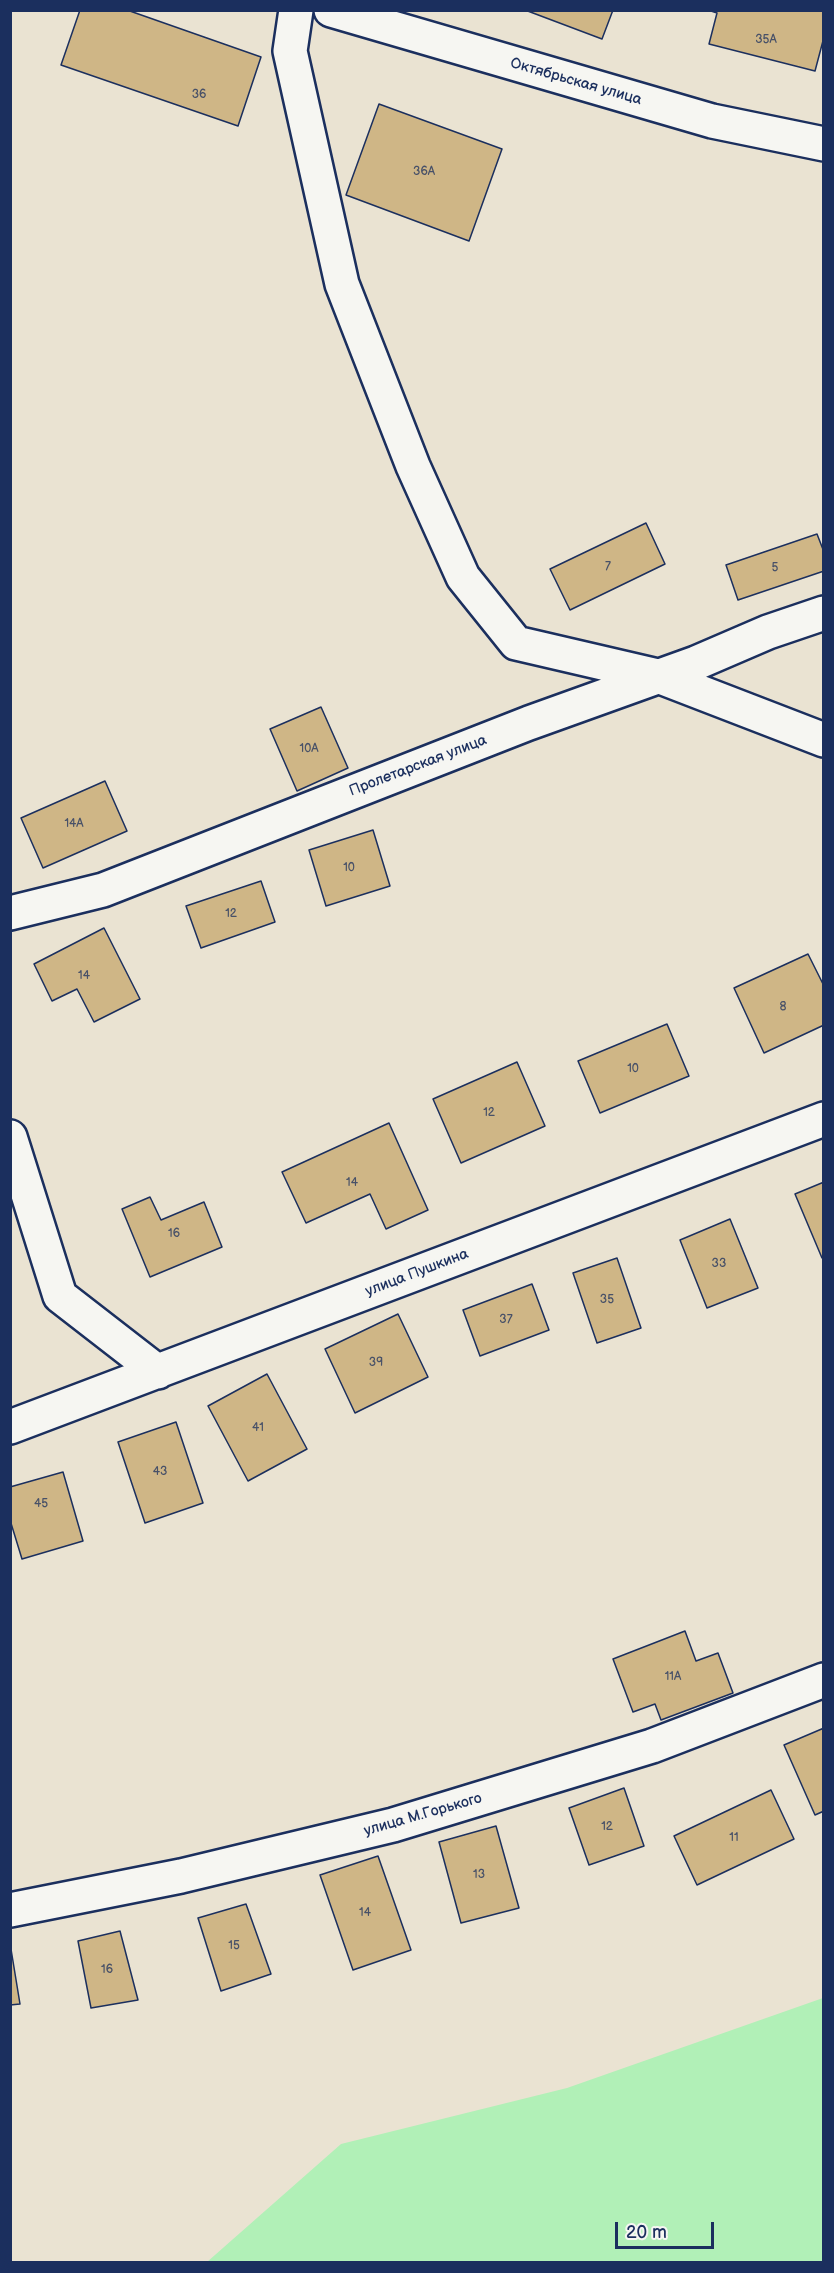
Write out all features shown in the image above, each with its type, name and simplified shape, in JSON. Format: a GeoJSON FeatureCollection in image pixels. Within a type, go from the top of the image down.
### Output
{"type":"FeatureCollection","features":[{"type":"Feature","properties":{"kind":"street"},"geometry":{"type":"LineString","coordinates":[[296,10],[290,51],[342,284],[413,466],[463,577],[516,643],[658,676],[824,740]]}},
{"type":"Feature","properties":{"kind":"street","name":"Октябрьская улица"},"geometry":{"type":"LineString","coordinates":[[330,10],[712,121],[824,144]]}},
{"type":"Feature","properties":{"kind":"street","name":"Пролетарская улица"},"geometry":{"type":"LineString","coordinates":[[10,913],[103,890],[529,723],[824,613]]}},
{"type":"Feature","properties":{"kind":"street","name":"улица Пушкина"},"geometry":{"type":"LineString","coordinates":[[10,1427],[824,1119]]}},
{"type":"Feature","properties":{"kind":"street"},"geometry":{"type":"LineString","coordinates":[[10,1137],[60,1296],[158,1372]]}},
{"type":"Feature","properties":{"kind":"street","name":"улица М.Горького"},"geometry":{"type":"LineString","coordinates":[[10,1910],[181,1876],[393,1825],[652,1746],[824,1680]]}},
{"type":"Feature","properties":{"kind":"green space"},"geometry":{"type":"Polygon","coordinates":[[[823,1998],[823,2262],[207,2262],[341,2144],[567,2088],[823,1998]]]}},
{"type":"Feature","properties":{"kind":"building"},"geometry":{"type":"Polygon","coordinates":[[[80,10],[127,10],[261,57],[238,126],[61,65],[80,10]]]}},
{"type":"Feature","properties":{"kind":"building"},"geometry":{"type":"Polygon","coordinates":[[[525,10],[613,10],[602,39],[525,10]]]}},
{"type":"Feature","properties":{"kind":"building"},"geometry":{"type":"Polygon","coordinates":[[[708,10],[824,10],[824,37],[815,71],[709,44],[717,13],[708,10]]]}},
{"type":"Feature","properties":{"kind":"building"},"geometry":{"type":"Polygon","coordinates":[[[379,104],[502,149],[469,241],[346,195],[379,104]]]}},
{"type":"Feature","properties":{"kind":"building"},"geometry":{"type":"Polygon","coordinates":[[[646,523],[665,564],[570,610],[550,569],[646,523]]]}},
{"type":"Feature","properties":{"kind":"building"},"geometry":{"type":"Polygon","coordinates":[[[817,534],[824,552],[824,571],[738,600],[726,565],[817,534]]]}},
{"type":"Feature","properties":{"kind":"building"},"geometry":{"type":"Polygon","coordinates":[[[321,707],[348,768],[297,791],[270,729],[321,707]]]}},
{"type":"Feature","properties":{"kind":"building"},"geometry":{"type":"Polygon","coordinates":[[[105,781],[127,831],[43,868],[21,818],[105,781]]]}},
{"type":"Feature","properties":{"kind":"building"},"geometry":{"type":"Polygon","coordinates":[[[373,830],[390,886],[326,906],[309,850],[373,830]]]}},
{"type":"Feature","properties":{"kind":"building"},"geometry":{"type":"Polygon","coordinates":[[[261,881],[275,922],[201,948],[186,906],[261,881]]]}},
{"type":"Feature","properties":{"kind":"building"},"geometry":{"type":"Polygon","coordinates":[[[104,928],[140,999],[94,1022],[77,989],[52,1001],[34,964],[104,928]]]}},
{"type":"Feature","properties":{"kind":"building"},"geometry":{"type":"Polygon","coordinates":[[[808,954],[824,986],[824,1025],[764,1053],[734,988],[808,954]]]}},
{"type":"Feature","properties":{"kind":"building"},"geometry":{"type":"Polygon","coordinates":[[[667,1024],[689,1076],[600,1113],[578,1061],[667,1024]]]}},
{"type":"Feature","properties":{"kind":"building"},"geometry":{"type":"Polygon","coordinates":[[[517,1062],[545,1126],[461,1163],[433,1099],[517,1062]]]}},
{"type":"Feature","properties":{"kind":"building"},"geometry":{"type":"Polygon","coordinates":[[[389,1123],[428,1210],[386,1229],[370,1194],[306,1223],[282,1172],[389,1123]]]}},
{"type":"Feature","properties":{"kind":"building"},"geometry":{"type":"Polygon","coordinates":[[[824,1182],[824,1257],[822,1258],[795,1194],[824,1182]]]}},
{"type":"Feature","properties":{"kind":"building"},"geometry":{"type":"Polygon","coordinates":[[[150,1197],[161,1220],[204,1202],[222,1247],[150,1277],[122,1209],[150,1197]]]}},
{"type":"Feature","properties":{"kind":"building"},"geometry":{"type":"Polygon","coordinates":[[[730,1219],[758,1288],[707,1308],[680,1240],[730,1219]]]}},
{"type":"Feature","properties":{"kind":"building"},"geometry":{"type":"Polygon","coordinates":[[[617,1258],[641,1328],[597,1343],[573,1273],[617,1258]]]}},
{"type":"Feature","properties":{"kind":"building"},"geometry":{"type":"Polygon","coordinates":[[[532,1284],[549,1330],[480,1356],[463,1310],[532,1284]]]}},
{"type":"Feature","properties":{"kind":"building"},"geometry":{"type":"Polygon","coordinates":[[[398,1314],[428,1377],[355,1413],[325,1349],[398,1314]]]}},
{"type":"Feature","properties":{"kind":"building"},"geometry":{"type":"Polygon","coordinates":[[[267,1374],[307,1449],[248,1481],[208,1406],[267,1374]]]}},
{"type":"Feature","properties":{"kind":"building"},"geometry":{"type":"Polygon","coordinates":[[[176,1422],[203,1503],[145,1523],[118,1442],[176,1422]]]}},
{"type":"Feature","properties":{"kind":"building"},"geometry":{"type":"Polygon","coordinates":[[[63,1472],[83,1541],[22,1559],[10,1520],[10,1487],[63,1472]]]}},
{"type":"Feature","properties":{"kind":"building"},"geometry":{"type":"Polygon","coordinates":[[[685,1631],[696,1661],[718,1653],[733,1693],[661,1720],[655,1704],[633,1712],[613,1659],[685,1631]]]}},
{"type":"Feature","properties":{"kind":"building"},"geometry":{"type":"Polygon","coordinates":[[[824,1728],[824,1811],[815,1815],[784,1745],[824,1728]]]}},
{"type":"Feature","properties":{"kind":"building"},"geometry":{"type":"Polygon","coordinates":[[[624,1788],[644,1846],[589,1865],[569,1808],[624,1788]]]}},
{"type":"Feature","properties":{"kind":"building"},"geometry":{"type":"Polygon","coordinates":[[[771,1790],[794,1839],[697,1885],[674,1836],[771,1790]]]}},
{"type":"Feature","properties":{"kind":"building"},"geometry":{"type":"Polygon","coordinates":[[[496,1826],[519,1908],[461,1923],[439,1842],[496,1826]]]}},
{"type":"Feature","properties":{"kind":"building"},"geometry":{"type":"Polygon","coordinates":[[[378,1856],[411,1950],[353,1970],[320,1875],[378,1856]]]}},
{"type":"Feature","properties":{"kind":"building"},"geometry":{"type":"Polygon","coordinates":[[[246,1904],[271,1974],[221,1991],[198,1918],[246,1904]]]}},
{"type":"Feature","properties":{"kind":"building"},"geometry":{"type":"Polygon","coordinates":[[[120,1931],[138,2000],[91,2008],[78,1941],[120,1931]]]}},
{"type":"Feature","properties":{"kind":"building"},"geometry":{"type":"Polygon","coordinates":[[[10,1943],[20,2004],[10,2005],[10,1943]]]}}]}
